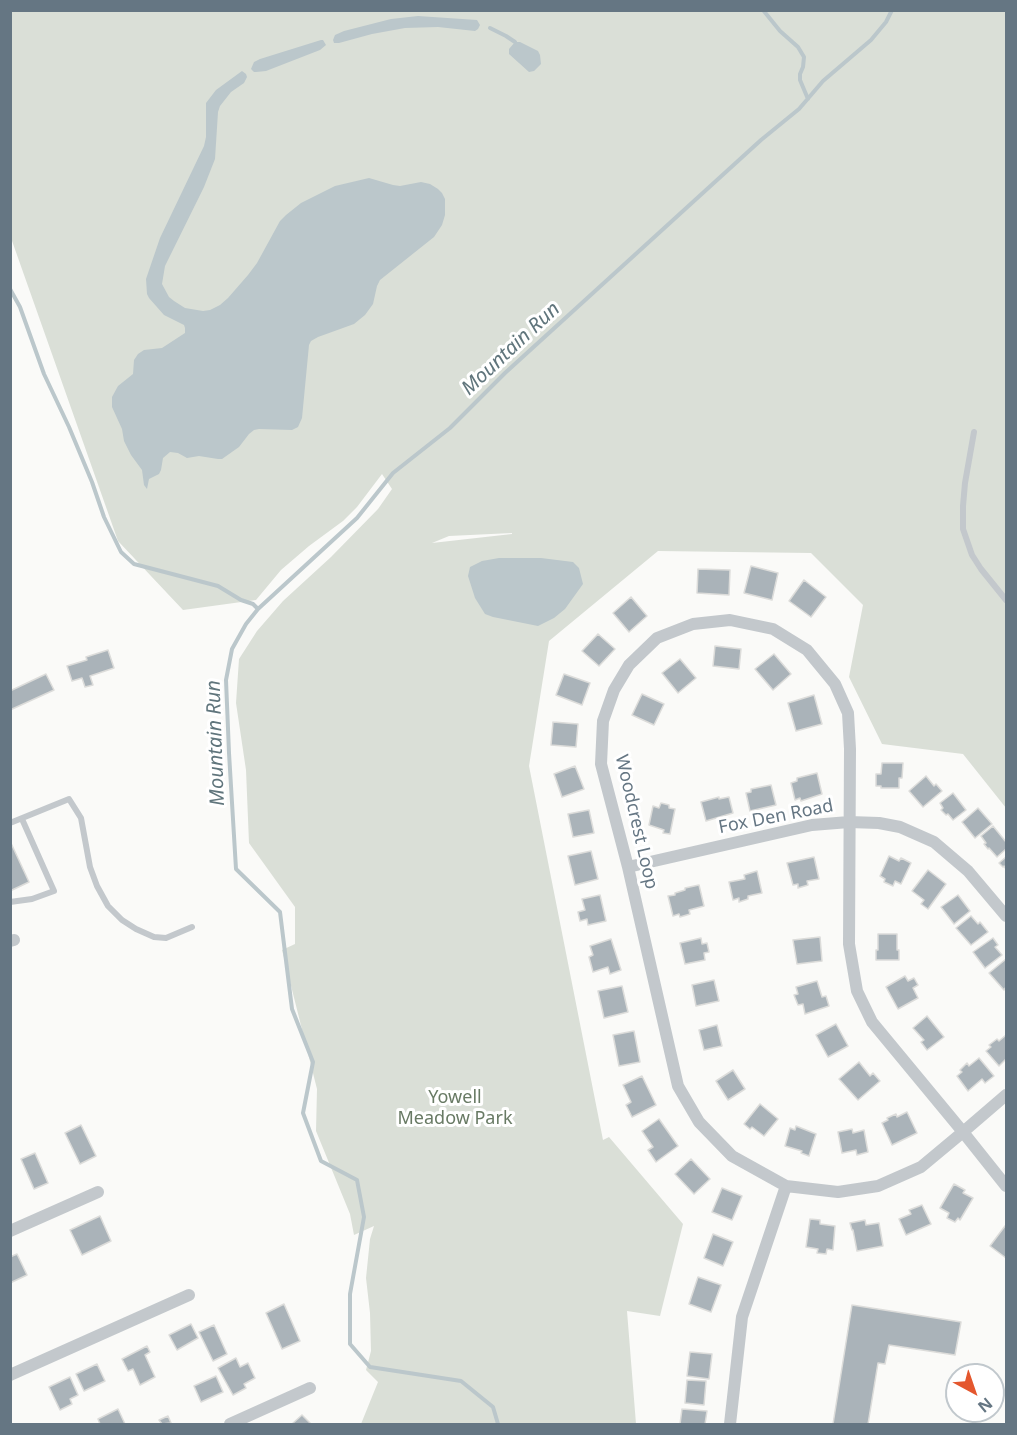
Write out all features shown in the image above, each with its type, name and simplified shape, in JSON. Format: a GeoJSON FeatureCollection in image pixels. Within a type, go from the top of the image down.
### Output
{"type":"FeatureCollection","features":[{"type":"Feature","properties":{"kind":"street","name":"Woodcrest Loop"},"geometry":{"type":"LineString","coordinates":[[730,620],[773,629],[807,650],[835,684],[848,713],[849,822],[849,944],[857,991],[872,1022],[963,1132],[921,1167],[878,1186],[838,1192],[786,1186],[732,1156],[699,1122],[678,1086],[628,867],[601,764],[603,721],[614,690],[629,665],[657,638],[693,624],[730,620]]}},
{"type":"Feature","properties":{"kind":"street","name":"Fox Den Road"},"geometry":{"type":"LineString","coordinates":[[628,867],[812,825],[849,822],[879,823],[900,827],[934,842],[968,871],[1006,916]]}},
{"type":"Feature","properties":{"kind":"street"},"geometry":{"type":"LineString","coordinates":[[1006,1095],[963,1132],[1006,1186]]}},
{"type":"Feature","properties":{"kind":"street"},"geometry":{"type":"LineString","coordinates":[[730,1425],[742,1317],[786,1186]]}},
{"type":"Feature","properties":{"kind":"street"},"geometry":{"type":"LineString","coordinates":[[10,1231],[98,1192]]}},
{"type":"Feature","properties":{"kind":"street"},"geometry":{"type":"LineString","coordinates":[[10,1375],[189,1295]]}},
{"type":"Feature","properties":{"kind":"street"},"geometry":{"type":"LineString","coordinates":[[230,1425],[310,1388]]}},
{"type":"Feature","properties":{"kind":"lane"},"geometry":{"type":"LineString","coordinates":[[975,432],[964,495],[963,529],[972,555],[981,570],[1006,600]]}},
{"type":"Feature","properties":{"kind":"lane"},"geometry":{"type":"LineString","coordinates":[[10,823],[69,799],[81,818],[90,867],[108,906],[122,920],[154,937],[166,938],[192,927]]}},
{"type":"Feature","properties":{"kind":"lane"},"geometry":{"type":"LineString","coordinates":[[10,902],[32,899],[54,891],[22,819]]}},
{"type":"Feature","properties":{"kind":"green space","name":"Yowell Meadow Park"},"geometry":{"type":"Polygon","coordinates":[[[10,11],[1006,11],[1006,808],[963,754],[882,744],[849,677],[863,605],[811,553],[658,551],[549,641],[529,766],[603,1140],[609,1137],[683,1224],[660,1316],[627,1311],[636,1424],[361,1424],[378,1382],[366,1370],[371,1351],[366,1278],[370,1239],[374,1226],[354,1235],[350,1214],[316,1131],[317,1089],[282,950],[295,944],[295,907],[249,843],[246,770],[236,703],[239,659],[257,631],[283,601],[378,509],[392,489],[382,474],[357,507],[343,521],[281,570],[256,600],[183,610],[118,541],[11,238],[10,11]],[[512,534],[449,536],[432,543],[512,534]]]}},
{"type":"Feature","properties":{"kind":"shaded area"},"geometry":{"type":"Polygon","coordinates":[[[418,16],[477,20],[480,25],[475,31],[438,27],[405,28],[339,43],[334,43],[333,40],[335,35],[344,31],[391,19],[418,16]]]}},
{"type":"Feature","properties":{"kind":"shaded area"},"geometry":{"type":"Polygon","coordinates":[[[321,40],[326,45],[320,50],[266,71],[254,72],[251,69],[254,62],[260,59],[321,40]]]}},
{"type":"Feature","properties":{"kind":"shaded area"},"geometry":{"type":"Polygon","coordinates":[[[515,42],[520,42],[538,51],[541,64],[534,71],[529,72],[509,54],[509,49],[515,42]]]}},
{"type":"Feature","properties":{"kind":"shaded area"},"geometry":{"type":"Polygon","coordinates":[[[242,71],[247,77],[244,83],[231,92],[220,106],[215,159],[204,187],[165,266],[162,284],[174,301],[185,308],[203,311],[220,305],[257,263],[280,221],[301,203],[335,186],[369,178],[400,186],[421,182],[430,184],[442,193],[445,199],[445,215],[434,237],[380,280],[373,304],[365,315],[354,324],[311,341],[302,418],[298,427],[292,430],[254,430],[239,447],[222,459],[199,456],[187,458],[170,452],[163,458],[159,474],[149,479],[147,489],[144,485],[142,470],[124,441],[122,429],[112,407],[112,397],[118,386],[133,374],[134,360],[138,354],[144,350],[162,348],[185,333],[184,325],[164,315],[149,298],[146,279],[160,238],[204,146],[206,103],[216,90],[242,71]]]}},
{"type":"Feature","properties":{"kind":"shaded area"},"geometry":{"type":"Polygon","coordinates":[[[499,558],[541,558],[573,562],[579,568],[583,584],[565,609],[538,626],[493,617],[485,614],[475,598],[468,576],[470,567],[482,561],[499,558]]]}},
{"type":"Feature","properties":{"kind":"building"},"geometry":{"type":"Polygon","coordinates":[[[751,566],[778,573],[772,600],[744,593],[751,566]]]}},
{"type":"Feature","properties":{"kind":"building"},"geometry":{"type":"Polygon","coordinates":[[[698,569],[730,570],[729,595],[697,593],[698,569]]]}},
{"type":"Feature","properties":{"kind":"building"},"geometry":{"type":"Polygon","coordinates":[[[804,580],[826,597],[811,617],[789,601],[804,580]]]}},
{"type":"Feature","properties":{"kind":"building"},"geometry":{"type":"Polygon","coordinates":[[[631,597],[647,616],[629,632],[613,613],[631,597]]]}},
{"type":"Feature","properties":{"kind":"building"},"geometry":{"type":"Polygon","coordinates":[[[598,634],[615,649],[599,666],[582,651],[598,634]]]}},
{"type":"Feature","properties":{"kind":"building"},"geometry":{"type":"Polygon","coordinates":[[[715,646],[741,649],[739,669],[713,666],[715,646]]]}},
{"type":"Feature","properties":{"kind":"building"},"geometry":{"type":"Polygon","coordinates":[[[108,650],[114,668],[90,676],[93,685],[85,687],[82,678],[72,681],[67,666],[108,650]]]}},
{"type":"Feature","properties":{"kind":"building"},"geometry":{"type":"Polygon","coordinates":[[[774,654],[791,674],[773,690],[755,669],[774,654]]]}},
{"type":"Feature","properties":{"kind":"building"},"geometry":{"type":"Polygon","coordinates":[[[680,659],[696,678],[678,693],[662,673],[680,659]]]}},
{"type":"Feature","properties":{"kind":"building"},"geometry":{"type":"Polygon","coordinates":[[[46,674],[54,690],[10,710],[10,691],[46,674]]]}},
{"type":"Feature","properties":{"kind":"building"},"geometry":{"type":"Polygon","coordinates":[[[564,674],[590,683],[582,705],[556,695],[564,674]]]}},
{"type":"Feature","properties":{"kind":"building"},"geometry":{"type":"Polygon","coordinates":[[[642,694],[664,704],[654,725],[632,715],[642,694]]]}},
{"type":"Feature","properties":{"kind":"building"},"geometry":{"type":"Polygon","coordinates":[[[814,695],[822,724],[796,731],[788,703],[814,695]]]}},
{"type":"Feature","properties":{"kind":"building"},"geometry":{"type":"Polygon","coordinates":[[[553,722],[578,724],[576,747],[551,745],[553,722]]]}},
{"type":"Feature","properties":{"kind":"building"},"geometry":{"type":"Polygon","coordinates":[[[882,763],[903,763],[899,788],[876,786],[876,774],[881,774],[882,763]]]}},
{"type":"Feature","properties":{"kind":"building"},"geometry":{"type":"Polygon","coordinates":[[[575,766],[584,789],[562,797],[554,774],[575,766]]]}},
{"type":"Feature","properties":{"kind":"building"},"geometry":{"type":"Polygon","coordinates":[[[817,773],[822,794],[801,801],[800,798],[795,800],[791,783],[797,781],[797,778],[817,773]]]}},
{"type":"Feature","properties":{"kind":"building"},"geometry":{"type":"Polygon","coordinates":[[[926,776],[934,786],[936,784],[942,791],[923,807],[909,791],[926,776]]]}},
{"type":"Feature","properties":{"kind":"building"},"geometry":{"type":"Polygon","coordinates":[[[771,785],[776,805],[750,811],[746,793],[751,792],[751,789],[771,785]]]}},
{"type":"Feature","properties":{"kind":"building"},"geometry":{"type":"Polygon","coordinates":[[[953,793],[966,810],[953,820],[941,810],[943,808],[940,803],[953,793]]]}},
{"type":"Feature","properties":{"kind":"building"},"geometry":{"type":"Polygon","coordinates":[[[719,797],[719,799],[729,797],[733,813],[706,821],[701,802],[719,797]]]}},
{"type":"Feature","properties":{"kind":"building"},"geometry":{"type":"Polygon","coordinates":[[[661,803],[675,809],[670,834],[663,833],[664,830],[649,825],[653,806],[659,808],[661,803]]]}},
{"type":"Feature","properties":{"kind":"building"},"geometry":{"type":"Polygon","coordinates":[[[978,808],[992,824],[975,838],[962,822],[978,808]]]}},
{"type":"Feature","properties":{"kind":"building"},"geometry":{"type":"Polygon","coordinates":[[[589,810],[594,833],[573,837],[568,814],[589,810]]]}},
{"type":"Feature","properties":{"kind":"building"},"geometry":{"type":"Polygon","coordinates":[[[993,826],[1006,842],[1006,849],[997,857],[984,844],[986,843],[981,836],[993,826]]]}},
{"type":"Feature","properties":{"kind":"building"},"geometry":{"type":"Polygon","coordinates":[[[10,841],[29,882],[10,891],[10,841]]]}},
{"type":"Feature","properties":{"kind":"building"},"geometry":{"type":"Polygon","coordinates":[[[591,851],[598,879],[575,885],[568,856],[591,851]]]}},
{"type":"Feature","properties":{"kind":"building"},"geometry":{"type":"Polygon","coordinates":[[[889,856],[911,863],[901,884],[895,881],[893,886],[884,882],[885,879],[880,876],[889,856]]]}},
{"type":"Feature","properties":{"kind":"building"},"geometry":{"type":"Polygon","coordinates":[[[814,857],[819,879],[807,881],[808,885],[798,888],[798,884],[793,885],[787,863],[814,857]]]}},
{"type":"Feature","properties":{"kind":"building"},"geometry":{"type":"Polygon","coordinates":[[[1006,857],[1006,869],[999,863],[1006,857]]]}},
{"type":"Feature","properties":{"kind":"building"},"geometry":{"type":"Polygon","coordinates":[[[928,870],[946,884],[928,909],[921,904],[924,900],[912,891],[928,870]]]}},
{"type":"Feature","properties":{"kind":"building"},"geometry":{"type":"Polygon","coordinates":[[[757,871],[762,893],[748,896],[748,899],[739,902],[739,898],[733,900],[729,882],[745,879],[744,875],[757,871]]]}},
{"type":"Feature","properties":{"kind":"building"},"geometry":{"type":"Polygon","coordinates":[[[699,885],[704,906],[689,910],[690,914],[680,917],[679,914],[673,916],[668,896],[675,895],[685,888],[699,885]]]}},
{"type":"Feature","properties":{"kind":"building"},"geometry":{"type":"Polygon","coordinates":[[[600,895],[606,921],[588,925],[587,919],[580,921],[578,912],[585,910],[582,899],[600,895]]]}},
{"type":"Feature","properties":{"kind":"building"},"geometry":{"type":"Polygon","coordinates":[[[958,895],[970,911],[954,924],[941,907],[958,895]]]}},
{"type":"Feature","properties":{"kind":"building"},"geometry":{"type":"Polygon","coordinates":[[[971,916],[988,932],[971,945],[956,928],[971,916]]]}},
{"type":"Feature","properties":{"kind":"building"},"geometry":{"type":"Polygon","coordinates":[[[878,934],[897,934],[899,960],[876,960],[878,934]]]}},
{"type":"Feature","properties":{"kind":"building"},"geometry":{"type":"Polygon","coordinates":[[[820,937],[822,961],[797,964],[793,940],[820,937]]]}},
{"type":"Feature","properties":{"kind":"building"},"geometry":{"type":"Polygon","coordinates":[[[701,938],[702,944],[707,943],[709,952],[704,953],[705,960],[685,964],[680,943],[701,938]]]}},
{"type":"Feature","properties":{"kind":"building"},"geometry":{"type":"Polygon","coordinates":[[[993,938],[998,945],[995,947],[1002,955],[985,968],[973,952],[993,938]]]}},
{"type":"Feature","properties":{"kind":"building"},"geometry":{"type":"Polygon","coordinates":[[[611,939],[621,970],[610,974],[608,967],[593,972],[589,957],[593,955],[590,946],[611,939]]]}},
{"type":"Feature","properties":{"kind":"building"},"geometry":{"type":"Polygon","coordinates":[[[1006,959],[1006,987],[1004,990],[989,973],[1006,959]]]}},
{"type":"Feature","properties":{"kind":"building"},"geometry":{"type":"Polygon","coordinates":[[[905,976],[908,981],[914,978],[918,985],[913,988],[918,998],[898,1009],[886,987],[905,976]]]}},
{"type":"Feature","properties":{"kind":"building"},"geometry":{"type":"Polygon","coordinates":[[[714,980],[719,1001],[696,1006],[692,985],[714,980]]]}},
{"type":"Feature","properties":{"kind":"building"},"geometry":{"type":"Polygon","coordinates":[[[817,981],[822,997],[826,996],[829,1006],[805,1014],[803,1004],[798,1005],[794,995],[798,994],[796,987],[817,981]]]}},
{"type":"Feature","properties":{"kind":"building"},"geometry":{"type":"Polygon","coordinates":[[[622,986],[628,1012],[604,1018],[598,991],[622,986]]]}},
{"type":"Feature","properties":{"kind":"building"},"geometry":{"type":"Polygon","coordinates":[[[927,1016],[944,1037],[927,1050],[921,1042],[924,1040],[913,1028],[927,1016]]]}},
{"type":"Feature","properties":{"kind":"building"},"geometry":{"type":"Polygon","coordinates":[[[836,1024],[848,1046],[828,1057],[816,1035],[836,1024]]]}},
{"type":"Feature","properties":{"kind":"building"},"geometry":{"type":"Polygon","coordinates":[[[717,1025],[722,1046],[704,1050],[699,1030],[717,1025]]]}},
{"type":"Feature","properties":{"kind":"building"},"geometry":{"type":"Polygon","coordinates":[[[634,1031],[640,1062],[619,1066],[613,1035],[634,1031]]]}},
{"type":"Feature","properties":{"kind":"building"},"geometry":{"type":"Polygon","coordinates":[[[1006,1035],[1006,1059],[999,1066],[986,1051],[991,1047],[989,1045],[1006,1035]]]}},
{"type":"Feature","properties":{"kind":"building"},"geometry":{"type":"Polygon","coordinates":[[[979,1058],[994,1076],[985,1083],[982,1079],[968,1091],[957,1076],[967,1063],[969,1066],[979,1058]]]}},
{"type":"Feature","properties":{"kind":"building"},"geometry":{"type":"Polygon","coordinates":[[[859,1062],[870,1076],[873,1073],[880,1081],[858,1100],[839,1079],[859,1062]]]}},
{"type":"Feature","properties":{"kind":"building"},"geometry":{"type":"Polygon","coordinates":[[[733,1070],[745,1089],[728,1100],[716,1081],[733,1070]]]}},
{"type":"Feature","properties":{"kind":"building"},"geometry":{"type":"Polygon","coordinates":[[[642,1076],[656,1105],[632,1117],[626,1105],[631,1102],[623,1085],[642,1076]]]}},
{"type":"Feature","properties":{"kind":"building"},"geometry":{"type":"Polygon","coordinates":[[[760,1104],[778,1119],[764,1136],[744,1124],[760,1104]]]}},
{"type":"Feature","properties":{"kind":"building"},"geometry":{"type":"Polygon","coordinates":[[[907,1112],[917,1133],[892,1145],[882,1123],[896,1114],[897,1117],[907,1112]]]}},
{"type":"Feature","properties":{"kind":"building"},"geometry":{"type":"Polygon","coordinates":[[[659,1119],[678,1146],[656,1162],[648,1150],[653,1147],[642,1131],[659,1119]]]}},
{"type":"Feature","properties":{"kind":"building"},"geometry":{"type":"Polygon","coordinates":[[[81,1125],[96,1156],[80,1164],[65,1133],[81,1125]]]}},
{"type":"Feature","properties":{"kind":"building"},"geometry":{"type":"Polygon","coordinates":[[[796,1126],[816,1134],[809,1156],[801,1153],[802,1151],[785,1146],[790,1128],[795,1130],[796,1126]]]}},
{"type":"Feature","properties":{"kind":"building"},"geometry":{"type":"Polygon","coordinates":[[[852,1129],[853,1133],[864,1130],[868,1152],[857,1155],[856,1150],[842,1153],[838,1132],[852,1129]]]}},
{"type":"Feature","properties":{"kind":"building"},"geometry":{"type":"Polygon","coordinates":[[[35,1153],[48,1183],[34,1189],[21,1159],[35,1153]]]}},
{"type":"Feature","properties":{"kind":"building"},"geometry":{"type":"Polygon","coordinates":[[[691,1159],[710,1179],[694,1194],[675,1174],[691,1159]]]}},
{"type":"Feature","properties":{"kind":"building"},"geometry":{"type":"Polygon","coordinates":[[[954,1184],[965,1190],[963,1193],[973,1198],[960,1220],[958,1218],[955,1222],[947,1218],[949,1213],[940,1208],[954,1184]]]}},
{"type":"Feature","properties":{"kind":"building"},"geometry":{"type":"Polygon","coordinates":[[[722,1188],[742,1196],[732,1220],[712,1212],[722,1188]]]}},
{"type":"Feature","properties":{"kind":"building"},"geometry":{"type":"Polygon","coordinates":[[[922,1205],[931,1224],[906,1235],[899,1219],[911,1214],[909,1210],[922,1205]]]}},
{"type":"Feature","properties":{"kind":"building"},"geometry":{"type":"Polygon","coordinates":[[[100,1216],[111,1241],[82,1255],[70,1230],[100,1216]]]}},
{"type":"Feature","properties":{"kind":"building"},"geometry":{"type":"Polygon","coordinates":[[[810,1219],[820,1220],[820,1224],[835,1226],[833,1250],[827,1249],[826,1254],[817,1253],[818,1249],[806,1247],[810,1219]]]}},
{"type":"Feature","properties":{"kind":"building"},"geometry":{"type":"Polygon","coordinates":[[[865,1220],[866,1225],[879,1223],[883,1246],[857,1251],[850,1223],[865,1220]]]}},
{"type":"Feature","properties":{"kind":"building"},"geometry":{"type":"Polygon","coordinates":[[[1006,1227],[1006,1258],[990,1246],[1006,1227]]]}},
{"type":"Feature","properties":{"kind":"building"},"geometry":{"type":"Polygon","coordinates":[[[713,1234],[733,1242],[723,1266],[704,1258],[713,1234]]]}},
{"type":"Feature","properties":{"kind":"building"},"geometry":{"type":"Polygon","coordinates":[[[17,1254],[27,1275],[10,1283],[10,1257],[17,1254]]]}},
{"type":"Feature","properties":{"kind":"building"},"geometry":{"type":"Polygon","coordinates":[[[698,1277],[721,1285],[711,1312],[689,1304],[698,1277]]]}},
{"type":"Feature","properties":{"kind":"building"},"geometry":{"type":"Polygon","coordinates":[[[284,1304],[300,1341],[282,1349],[266,1313],[284,1304]]]}},
{"type":"Feature","properties":{"kind":"building"},"geometry":{"type":"Polygon","coordinates":[[[852,1305],[961,1322],[955,1355],[889,1345],[885,1364],[878,1363],[868,1424],[833,1424],[852,1305]]]}},
{"type":"Feature","properties":{"kind":"building"},"geometry":{"type":"Polygon","coordinates":[[[191,1324],[198,1338],[177,1350],[169,1335],[191,1324]]]}},
{"type":"Feature","properties":{"kind":"building"},"geometry":{"type":"Polygon","coordinates":[[[214,1325],[227,1354],[213,1361],[199,1332],[214,1325]]]}},
{"type":"Feature","properties":{"kind":"building"},"geometry":{"type":"Polygon","coordinates":[[[147,1346],[150,1352],[145,1355],[155,1377],[140,1385],[133,1369],[128,1371],[122,1359],[147,1346]]]}},
{"type":"Feature","properties":{"kind":"building"},"geometry":{"type":"Polygon","coordinates":[[[690,1352],[712,1354],[709,1379],[687,1376],[690,1352]]]}},
{"type":"Feature","properties":{"kind":"building"},"geometry":{"type":"Polygon","coordinates":[[[236,1358],[240,1367],[248,1363],[255,1378],[244,1384],[246,1388],[233,1395],[218,1368],[236,1358]]]}},
{"type":"Feature","properties":{"kind":"building"},"geometry":{"type":"Polygon","coordinates":[[[97,1364],[105,1381],[84,1391],[76,1374],[97,1364]]]}},
{"type":"Feature","properties":{"kind":"building"},"geometry":{"type":"Polygon","coordinates":[[[216,1376],[223,1392],[201,1402],[194,1386],[216,1376]]]}},
{"type":"Feature","properties":{"kind":"building"},"geometry":{"type":"Polygon","coordinates":[[[70,1377],[78,1395],[70,1399],[72,1404],[60,1410],[49,1387],[70,1377]]]}},
{"type":"Feature","properties":{"kind":"building"},"geometry":{"type":"Polygon","coordinates":[[[687,1380],[706,1381],[704,1405],[685,1403],[687,1380]]]}},
{"type":"Feature","properties":{"kind":"building"},"geometry":{"type":"Polygon","coordinates":[[[118,1409],[125,1424],[100,1424],[98,1419],[118,1409]]]}},
{"type":"Feature","properties":{"kind":"building"},"geometry":{"type":"Polygon","coordinates":[[[682,1409],[707,1411],[705,1424],[680,1424],[682,1409]]]}},
{"type":"Feature","properties":{"kind":"building"},"geometry":{"type":"Polygon","coordinates":[[[302,1415],[311,1424],[292,1424],[302,1415]]]}},
{"type":"Feature","properties":{"kind":"building"},"geometry":{"type":"Polygon","coordinates":[[[168,1416],[171,1423],[162,1424],[159,1420],[168,1416]]]}},
{"type":"Feature","properties":{"kind":"waterway"},"geometry":{"type":"LineString","coordinates":[[763,10],[780,31],[798,47],[804,57],[800,80],[808,99]]}},
{"type":"Feature","properties":{"kind":"waterway","name":"Mountain Run"},"geometry":{"type":"LineString","coordinates":[[498,1424],[493,1407],[461,1381],[370,1367],[350,1344],[350,1294],[364,1217],[357,1180],[321,1161],[303,1113],[313,1062],[292,1009],[280,912],[236,869],[226,680],[232,649],[246,624],[258,609],[357,518],[393,473],[450,428],[505,373],[761,140],[799,109],[823,81],[871,40],[886,22],[892,10]]}},
{"type":"Feature","properties":{"kind":"waterway"},"geometry":{"type":"LineString","coordinates":[[490,28],[515,42]]}},
{"type":"Feature","properties":{"kind":"waterway"},"geometry":{"type":"LineString","coordinates":[[10,289],[20,307],[44,374],[69,427],[104,517],[121,552],[134,564],[218,586],[241,600],[253,604],[258,609]]}}]}
